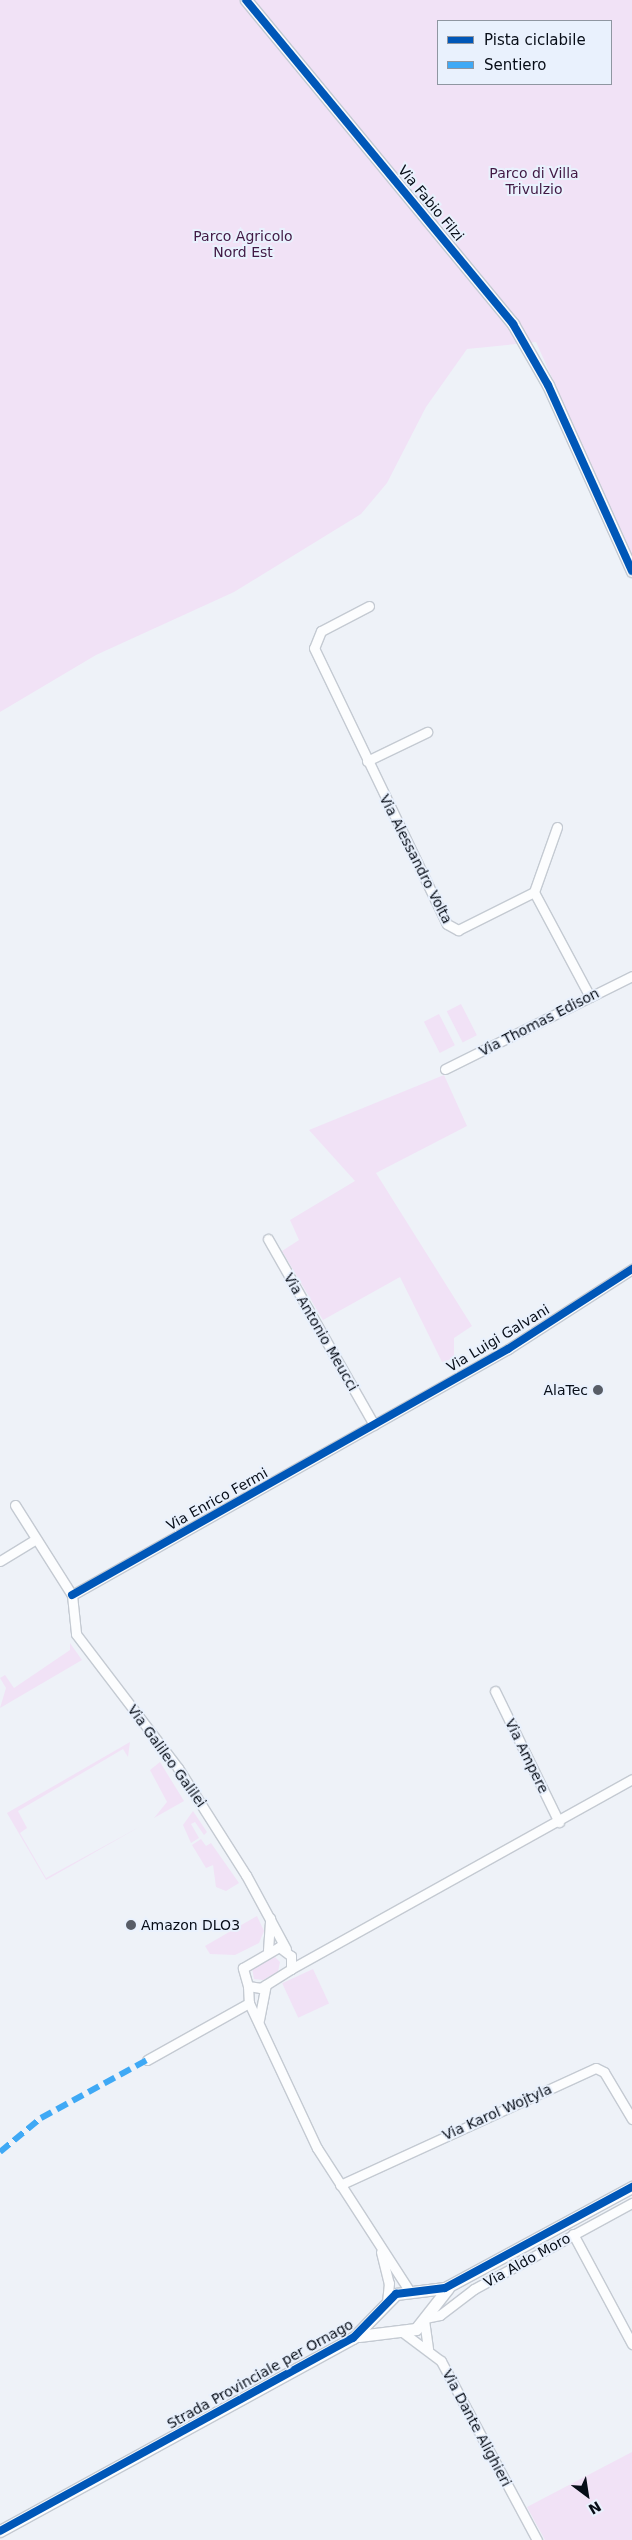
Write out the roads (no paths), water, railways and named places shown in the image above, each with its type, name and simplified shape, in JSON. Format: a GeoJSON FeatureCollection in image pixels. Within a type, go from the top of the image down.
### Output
{"type":"FeatureCollection","features":[{"type":"Feature","properties":{"kind":"street","name":"Via Fabio Filzi"},"geometry":{"type":"LineString","coordinates":[[246,0],[505,313],[536,362],[632,571]]}},
{"type":"Feature","properties":{"kind":"street","name":"Via Alessandro Volta"},"geometry":{"type":"LineString","coordinates":[[369,606],[320,631],[314,648],[367,761],[452,928],[458,930],[534,892]]}},
{"type":"Feature","properties":{"kind":"street"},"geometry":{"type":"LineString","coordinates":[[367,761],[427,732]]}},
{"type":"Feature","properties":{"kind":"street"},"geometry":{"type":"LineString","coordinates":[[557,827],[534,892],[590,997]]}},
{"type":"Feature","properties":{"kind":"street","name":"Via Thomas Edison"},"geometry":{"type":"LineString","coordinates":[[446,1069],[632,976]]}},
{"type":"Feature","properties":{"kind":"street","name":"Via Antonio Meucci"},"geometry":{"type":"LineString","coordinates":[[268,1239],[374,1425]]}},
{"type":"Feature","properties":{"kind":"street","name":"Via Luigi Galvani"},"geometry":{"type":"LineString","coordinates":[[374,1425],[508,1349],[632,1269]]}},
{"type":"Feature","properties":{"kind":"street","name":"Via Enrico Fermi"},"geometry":{"type":"LineString","coordinates":[[72,1596],[374,1425]]}},
{"type":"Feature","properties":{"kind":"street"},"geometry":{"type":"LineString","coordinates":[[15,1505],[72,1596]]}},
{"type":"Feature","properties":{"kind":"street"},"geometry":{"type":"LineString","coordinates":[[0,1561],[36,1539]]}},
{"type":"Feature","properties":{"kind":"street","name":"Via Galileo Galilei"},"geometry":{"type":"LineString","coordinates":[[72,1596],[76,1634],[178,1768],[289,1952]]}},
{"type":"Feature","properties":{"kind":"street","name":"Via Ampere"},"geometry":{"type":"LineString","coordinates":[[495,1691],[559,1822]]}},
{"type":"Feature","properties":{"kind":"street"},"geometry":{"type":"LineString","coordinates":[[248,1986],[266,1986],[291,1969],[559,1822],[632,1779]]}},
{"type":"Feature","properties":{"kind":"street"},"geometry":{"type":"LineString","coordinates":[[268,1950],[270,1918]]}},
{"type":"Feature","properties":{"kind":"street"},"geometry":{"type":"LineString","coordinates":[[314,1958],[289,1952],[268,1950],[243,1968],[248,1986],[249,2003],[259,2020],[317,2148],[381,2252],[412,2293],[423,2301],[430,2351]]}},
{"type":"Feature","properties":{"kind":"street"},"geometry":{"type":"LineString","coordinates":[[289,1952],[291,1969]]}},
{"type":"Feature","properties":{"kind":"street"},"geometry":{"type":"LineString","coordinates":[[259,2020],[266,1986]]}},
{"type":"Feature","properties":{"kind":"street"},"geometry":{"type":"LineString","coordinates":[[147,2060],[249,2003]]}},
{"type":"Feature","properties":{"kind":"street","name":"Via Karol Wojtyla"},"geometry":{"type":"LineString","coordinates":[[340,2185],[596,2068],[604,2072],[632,2119]]}},
{"type":"Feature","properties":{"kind":"street","name":"Strada Provinciale per Ornago"},"geometry":{"type":"LineString","coordinates":[[0,2531],[353,2338],[396,2294],[412,2293],[455,2283],[632,2187]]}},
{"type":"Feature","properties":{"kind":"street","name":"Via Aldo Moro"},"geometry":{"type":"LineString","coordinates":[[425,2317],[440,2315],[474,2289],[632,2203]]}},
{"type":"Feature","properties":{"kind":"street"},"geometry":{"type":"LineString","coordinates":[[573,2234],[632,2344]]}},
{"type":"Feature","properties":{"kind":"street"},"geometry":{"type":"LineString","coordinates":[[381,2252],[389,2283],[386,2318],[399,2331]]}},
{"type":"Feature","properties":{"kind":"street","name":"Strada Provinciale per Ornago"},"geometry":{"type":"LineString","coordinates":[[353,2338],[416,2329],[455,2283]]}},
{"type":"Feature","properties":{"kind":"street","name":"Via Dante Alighieri"},"geometry":{"type":"LineString","coordinates":[[399,2331],[430,2351],[442,2363],[537,2540]]}},
{"type":"Feature","properties":{"kind":"place","name":"AlaTec"},"geometry":{"type":"Point","coordinates":[598,1390]}},
{"type":"Feature","properties":{"kind":"place","name":"Amazon DLO3"},"geometry":{"type":"Point","coordinates":[131,1925]}},
{"type":"Feature","properties":{"kind":"park label","name":"Parco di Villa Trivulzio"},"geometry":{"type":"Point","coordinates":[534,182]}},
{"type":"Feature","properties":{"kind":"park label","name":"Parco Agricolo Nord Est"},"geometry":{"type":"Point","coordinates":[243,244]}}]}
